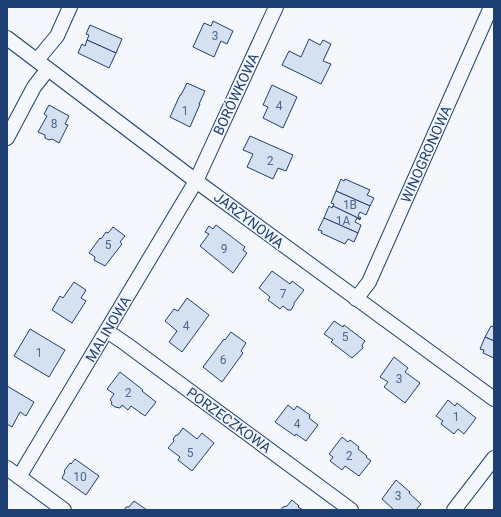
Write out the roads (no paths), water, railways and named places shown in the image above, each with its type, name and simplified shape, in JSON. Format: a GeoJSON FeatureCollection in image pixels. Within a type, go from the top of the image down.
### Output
{"type":"FeatureCollection","features":[{"type":"Feature","properties":{"kind":"street"},"geometry":{"type":"LineString","coordinates":[[37,60],[57,36],[70,7]]}},
{"type":"Feature","properties":{"kind":"street","name":"BORÓWKOWA"},"geometry":{"type":"LineString","coordinates":[[196,181],[276,7]]}},
{"type":"Feature","properties":{"kind":"street","name":"WINOGRONOWA"},"geometry":{"type":"LineString","coordinates":[[356,300],[369,282],[491,7]]}},
{"type":"Feature","properties":{"kind":"street","name":"JARZYNOWA"},"geometry":{"type":"LineString","coordinates":[[7,38],[356,300],[494,400]]}},
{"type":"Feature","properties":{"kind":"street"},"geometry":{"type":"LineString","coordinates":[[7,138],[34,86],[48,69]]}},
{"type":"Feature","properties":{"kind":"street","name":"MALINOWA"},"geometry":{"type":"LineString","coordinates":[[19,477],[196,181]]}},
{"type":"Feature","properties":{"kind":"street","name":"PORZECZKOWA"},"geometry":{"type":"LineString","coordinates":[[107,332],[351,510]]}},
{"type":"Feature","properties":{"kind":"street"},"geometry":{"type":"LineString","coordinates":[[454,510],[494,458]]}},
{"type":"Feature","properties":{"kind":"street"},"geometry":{"type":"LineString","coordinates":[[7,468],[64,510]]}}]}
